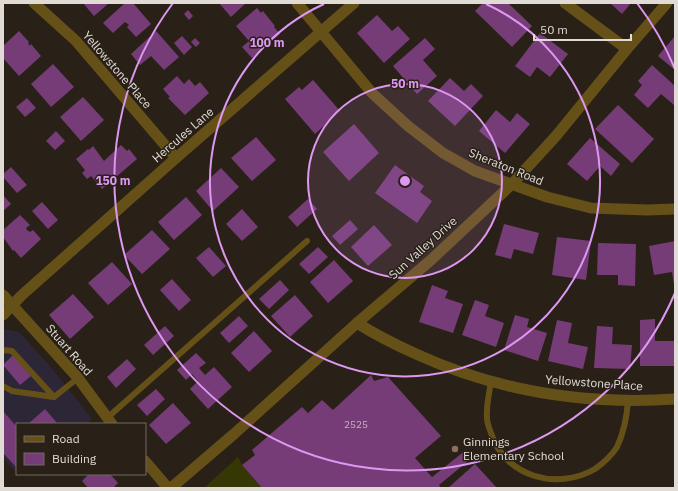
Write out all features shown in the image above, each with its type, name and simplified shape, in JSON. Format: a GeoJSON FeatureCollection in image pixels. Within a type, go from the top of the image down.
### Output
{"type":"FeatureCollection","features":[{"type":"Feature","properties":{"kind":"street","name":"Yellowstone Place"},"geometry":{"type":"LineString","coordinates":[[34,3],[76,41],[176,158]]}},
{"type":"Feature","properties":{"kind":"street","name":"Sheraton Road"},"geometry":{"type":"LineString","coordinates":[[297,3],[372,93],[408,126],[443,153],[475,171],[546,197],[591,208],[648,210],[675,209]]}},
{"type":"Feature","properties":{"kind":"street","name":"Hercules Lane"},"geometry":{"type":"LineString","coordinates":[[3,315],[8,304],[354,3]]}},
{"type":"Feature","properties":{"kind":"street"},"geometry":{"type":"LineString","coordinates":[[565,3],[627,49]]}},
{"type":"Feature","properties":{"kind":"street","name":"Sun Valley Drive"},"geometry":{"type":"LineString","coordinates":[[170,488],[234,434],[357,323],[431,260],[512,184],[556,136],[627,49],[667,3]]}},
{"type":"Feature","properties":{"kind":"street","name":"Stuart Road"},"geometry":{"type":"LineString","coordinates":[[3,295],[8,304],[78,378],[110,421]]}},
{"type":"Feature","properties":{"kind":"street","name":"Yellowstone Place"},"geometry":{"type":"LineString","coordinates":[[357,323],[376,335],[438,364],[491,382],[540,393],[583,398],[628,400],[675,399]]}},
{"type":"Feature","properties":{"kind":"street"},"geometry":{"type":"LineString","coordinates":[[146,462],[170,488]]}},
{"type":"Feature","properties":{"kind":"lane"},"geometry":{"type":"LineString","coordinates":[[110,421],[307,241]]}},
{"type":"Feature","properties":{"kind":"lane"},"geometry":{"type":"LineString","coordinates":[[3,350],[12,351],[54,397]]}},
{"type":"Feature","properties":{"kind":"lane"},"geometry":{"type":"LineString","coordinates":[[3,386],[12,391],[54,397],[78,378]]}},
{"type":"Feature","properties":{"kind":"lane"},"geometry":{"type":"LineString","coordinates":[[491,382],[488,397],[487,418],[493,441],[508,463],[523,473],[536,479],[550,481],[576,479],[600,466],[616,449],[625,427],[628,400]]}},
{"type":"Feature","properties":{"kind":"shaded area"},"geometry":{"type":"Polygon","coordinates":[[[3,329],[19,332],[50,366],[92,419],[88,423],[16,423],[16,473],[3,458],[3,329]]]}},
{"type":"Feature","properties":{"kind":"shaded area"},"geometry":{"type":"Polygon","coordinates":[[[238,457],[242,465],[262,488],[204,488],[238,457]]]}},
{"type":"Feature","properties":{"kind":"building"},"geometry":{"type":"Polygon","coordinates":[[[83,3],[109,3],[94,16],[83,3]]]}},
{"type":"Feature","properties":{"kind":"building"},"geometry":{"type":"Polygon","coordinates":[[[125,3],[133,3],[151,24],[136,37],[127,27],[129,25],[125,22],[113,33],[103,23],[125,3]]]}},
{"type":"Feature","properties":{"kind":"building"},"geometry":{"type":"Polygon","coordinates":[[[219,3],[246,3],[231,17],[219,3]]]}},
{"type":"Feature","properties":{"kind":"building"},"geometry":{"type":"Polygon","coordinates":[[[483,3],[508,3],[532,26],[512,47],[475,11],[483,3]]]}},
{"type":"Feature","properties":{"kind":"building"},"geometry":{"type":"Polygon","coordinates":[[[610,3],[631,3],[622,14],[610,3]]]}},
{"type":"Feature","properties":{"kind":"building"},"geometry":{"type":"Polygon","coordinates":[[[257,8],[261,13],[263,11],[280,34],[252,58],[242,47],[249,41],[236,26],[257,8]]]}},
{"type":"Feature","properties":{"kind":"building"},"geometry":{"type":"Polygon","coordinates":[[[188,10],[193,16],[189,20],[184,14],[188,10]]]}},
{"type":"Feature","properties":{"kind":"building"},"geometry":{"type":"Polygon","coordinates":[[[377,15],[392,31],[398,26],[410,39],[384,63],[357,33],[377,15]]]}},
{"type":"Feature","properties":{"kind":"building"},"geometry":{"type":"Polygon","coordinates":[[[19,31],[29,42],[28,43],[30,46],[31,44],[41,56],[19,76],[3,58],[3,46],[19,31]]]}},
{"type":"Feature","properties":{"kind":"building"},"geometry":{"type":"Polygon","coordinates":[[[156,31],[179,57],[164,70],[151,56],[140,65],[131,54],[156,31]]]}},
{"type":"Feature","properties":{"kind":"building"},"geometry":{"type":"Polygon","coordinates":[[[540,33],[568,54],[550,77],[537,67],[530,77],[515,66],[540,33]]]}},
{"type":"Feature","properties":{"kind":"building"},"geometry":{"type":"Polygon","coordinates":[[[182,36],[192,47],[184,55],[174,43],[182,36]]]}},
{"type":"Feature","properties":{"kind":"building"},"geometry":{"type":"Polygon","coordinates":[[[675,36],[675,70],[658,56],[675,36]]]}},
{"type":"Feature","properties":{"kind":"building"},"geometry":{"type":"Polygon","coordinates":[[[195,38],[200,43],[196,47],[191,42],[195,38]]]}},
{"type":"Feature","properties":{"kind":"building"},"geometry":{"type":"Polygon","coordinates":[[[425,38],[435,49],[423,60],[437,76],[417,94],[393,66],[425,38]]]}},
{"type":"Feature","properties":{"kind":"building"},"geometry":{"type":"Polygon","coordinates":[[[53,64],[74,87],[51,107],[31,84],[53,64]]]}},
{"type":"Feature","properties":{"kind":"building"},"geometry":{"type":"Polygon","coordinates":[[[652,65],[675,86],[674,105],[661,94],[648,108],[634,95],[642,85],[638,81],[652,65]]]}},
{"type":"Feature","properties":{"kind":"building"},"geometry":{"type":"Polygon","coordinates":[[[177,76],[184,84],[189,79],[195,86],[200,82],[209,93],[185,115],[168,98],[170,97],[163,89],[177,76]]]}},
{"type":"Feature","properties":{"kind":"building"},"geometry":{"type":"Polygon","coordinates":[[[450,78],[464,91],[471,84],[483,96],[455,126],[428,101],[450,78]]]}},
{"type":"Feature","properties":{"kind":"building"},"geometry":{"type":"Polygon","coordinates":[[[313,80],[340,111],[315,134],[285,99],[299,87],[302,90],[313,80]]]}},
{"type":"Feature","properties":{"kind":"building"},"geometry":{"type":"Polygon","coordinates":[[[83,97],[104,120],[81,141],[60,117],[83,97]]]}},
{"type":"Feature","properties":{"kind":"building"},"geometry":{"type":"Polygon","coordinates":[[[27,98],[36,108],[25,117],[16,107],[27,98]]]}},
{"type":"Feature","properties":{"kind":"building"},"geometry":{"type":"Polygon","coordinates":[[[618,105],[654,139],[632,163],[595,129],[618,105]]]}},
{"type":"Feature","properties":{"kind":"building"},"geometry":{"type":"Polygon","coordinates":[[[496,110],[510,122],[517,113],[530,124],[505,153],[479,131],[496,110]]]}},
{"type":"Feature","properties":{"kind":"building"},"geometry":{"type":"Polygon","coordinates":[[[354,124],[379,153],[349,181],[323,152],[354,124]]]}},
{"type":"Feature","properties":{"kind":"building"},"geometry":{"type":"Polygon","coordinates":[[[56,131],[65,141],[55,150],[46,141],[56,131]]]}},
{"type":"Feature","properties":{"kind":"building"},"geometry":{"type":"Polygon","coordinates":[[[256,137],[276,160],[252,181],[231,158],[256,137]]]}},
{"type":"Feature","properties":{"kind":"building"},"geometry":{"type":"Polygon","coordinates":[[[590,138],[620,164],[611,176],[600,166],[587,181],[567,164],[590,138]]]}},
{"type":"Feature","properties":{"kind":"building"},"geometry":{"type":"Polygon","coordinates":[[[121,145],[127,151],[129,149],[137,159],[102,189],[91,176],[87,179],[82,173],[85,170],[76,159],[93,146],[104,161],[121,145]]]}},
{"type":"Feature","properties":{"kind":"building"},"geometry":{"type":"Polygon","coordinates":[[[395,165],[424,186],[420,192],[432,201],[417,223],[375,193],[395,165]]]}},
{"type":"Feature","properties":{"kind":"building"},"geometry":{"type":"Polygon","coordinates":[[[11,167],[27,185],[17,193],[3,177],[3,174],[11,167]]]}},
{"type":"Feature","properties":{"kind":"building"},"geometry":{"type":"Polygon","coordinates":[[[221,168],[239,187],[213,211],[196,191],[221,168]]]}},
{"type":"Feature","properties":{"kind":"building"},"geometry":{"type":"Polygon","coordinates":[[[3,195],[11,204],[3,211],[3,195]]]}},
{"type":"Feature","properties":{"kind":"building"},"geometry":{"type":"Polygon","coordinates":[[[186,197],[202,215],[174,240],[158,222],[186,197]]]}},
{"type":"Feature","properties":{"kind":"building"},"geometry":{"type":"Polygon","coordinates":[[[308,199],[317,209],[297,227],[288,217],[308,199]]]}},
{"type":"Feature","properties":{"kind":"building"},"geometry":{"type":"Polygon","coordinates":[[[42,202],[58,220],[48,229],[32,211],[42,202]]]}},
{"type":"Feature","properties":{"kind":"building"},"geometry":{"type":"Polygon","coordinates":[[[242,209],[258,227],[242,241],[226,224],[242,209]]]}},
{"type":"Feature","properties":{"kind":"building"},"geometry":{"type":"Polygon","coordinates":[[[20,215],[30,225],[26,228],[27,230],[30,232],[33,230],[41,239],[21,258],[14,250],[13,251],[3,237],[3,230],[20,215]]]}},
{"type":"Feature","properties":{"kind":"building"},"geometry":{"type":"Polygon","coordinates":[[[350,220],[358,229],[340,245],[332,236],[350,220]]]}},
{"type":"Feature","properties":{"kind":"building"},"geometry":{"type":"Polygon","coordinates":[[[504,224],[539,233],[533,254],[514,249],[511,259],[495,255],[504,224]]]}},
{"type":"Feature","properties":{"kind":"building"},"geometry":{"type":"Polygon","coordinates":[[[374,225],[392,245],[368,266],[351,247],[374,225]]]}},
{"type":"Feature","properties":{"kind":"building"},"geometry":{"type":"Polygon","coordinates":[[[152,230],[170,249],[142,274],[124,255],[152,230]]]}},
{"type":"Feature","properties":{"kind":"building"},"geometry":{"type":"Polygon","coordinates":[[[557,237],[591,241],[586,280],[552,275],[557,237]]]}},
{"type":"Feature","properties":{"kind":"building"},"geometry":{"type":"Polygon","coordinates":[[[675,241],[674,285],[672,272],[654,275],[649,246],[675,241]]]}},
{"type":"Feature","properties":{"kind":"building"},"geometry":{"type":"Polygon","coordinates":[[[598,243],[636,244],[635,286],[618,285],[618,275],[597,275],[598,243]]]}},
{"type":"Feature","properties":{"kind":"building"},"geometry":{"type":"Polygon","coordinates":[[[209,247],[226,266],[213,277],[196,258],[209,247]]]}},
{"type":"Feature","properties":{"kind":"building"},"geometry":{"type":"Polygon","coordinates":[[[318,247],[328,257],[309,274],[299,264],[318,247]]]}},
{"type":"Feature","properties":{"kind":"building"},"geometry":{"type":"Polygon","coordinates":[[[334,260],[353,281],[328,303],[310,282],[334,260]]]}},
{"type":"Feature","properties":{"kind":"building"},"geometry":{"type":"Polygon","coordinates":[[[112,262],[132,284],[108,305],[88,283],[112,262]]]}},
{"type":"Feature","properties":{"kind":"building"},"geometry":{"type":"Polygon","coordinates":[[[172,279],[191,300],[179,311],[160,290],[172,279]]]}},
{"type":"Feature","properties":{"kind":"building"},"geometry":{"type":"Polygon","coordinates":[[[280,280],[289,290],[269,309],[259,299],[280,280]]]}},
{"type":"Feature","properties":{"kind":"building"},"geometry":{"type":"Polygon","coordinates":[[[432,285],[448,291],[445,298],[463,304],[453,333],[419,322],[432,285]]]}},
{"type":"Feature","properties":{"kind":"building"},"geometry":{"type":"Polygon","coordinates":[[[73,294],[94,317],[70,339],[49,315],[73,294]]]}},
{"type":"Feature","properties":{"kind":"building"},"geometry":{"type":"Polygon","coordinates":[[[295,295],[313,316],[290,337],[271,316],[295,295]]]}},
{"type":"Feature","properties":{"kind":"building"},"geometry":{"type":"Polygon","coordinates":[[[475,300],[489,305],[485,316],[504,323],[496,347],[462,335],[475,300]]]}},
{"type":"Feature","properties":{"kind":"building"},"geometry":{"type":"Polygon","coordinates":[[[515,315],[529,319],[527,327],[547,333],[538,361],[504,350],[515,315]]]}},
{"type":"Feature","properties":{"kind":"building"},"geometry":{"type":"Polygon","coordinates":[[[239,316],[248,326],[229,343],[220,333],[239,316]]]}},
{"type":"Feature","properties":{"kind":"building"},"geometry":{"type":"Polygon","coordinates":[[[655,319],[655,341],[675,341],[675,366],[640,366],[640,320],[655,319]]]}},
{"type":"Feature","properties":{"kind":"building"},"geometry":{"type":"Polygon","coordinates":[[[557,320],[572,323],[568,343],[588,347],[583,369],[548,361],[557,320]]]}},
{"type":"Feature","properties":{"kind":"building"},"geometry":{"type":"Polygon","coordinates":[[[165,326],[174,336],[153,355],[144,345],[165,326]]]}},
{"type":"Feature","properties":{"kind":"building"},"geometry":{"type":"Polygon","coordinates":[[[597,326],[613,327],[612,344],[632,345],[630,369],[594,368],[597,326]]]}},
{"type":"Feature","properties":{"kind":"building"},"geometry":{"type":"Polygon","coordinates":[[[254,331],[272,351],[249,372],[231,353],[254,331]]]}},
{"type":"Feature","properties":{"kind":"building"},"geometry":{"type":"Polygon","coordinates":[[[196,353],[206,363],[199,368],[205,375],[214,367],[232,387],[208,409],[190,389],[198,381],[192,374],[186,380],[177,370],[196,353]]]}},
{"type":"Feature","properties":{"kind":"building"},"geometry":{"type":"Polygon","coordinates":[[[13,355],[31,376],[20,385],[3,365],[13,355]]]}},
{"type":"Feature","properties":{"kind":"building"},"geometry":{"type":"Polygon","coordinates":[[[127,359],[136,369],[116,388],[107,377],[127,359]]]}},
{"type":"Feature","properties":{"kind":"building","name":"Ginnings Elementary School"},"geometry":{"type":"Polygon","coordinates":[[[371,375],[374,381],[388,377],[441,436],[415,458],[432,477],[466,450],[473,457],[439,485],[441,488],[262,488],[242,465],[255,455],[252,450],[302,407],[308,413],[322,400],[333,410],[371,375]]]}},
{"type":"Feature","properties":{"kind":"building"},"geometry":{"type":"Polygon","coordinates":[[[156,389],[165,399],[147,416],[137,405],[156,389]]]}},
{"type":"Feature","properties":{"kind":"building"},"geometry":{"type":"Polygon","coordinates":[[[173,403],[191,423],[166,444],[149,425],[173,403]]]}},
{"type":"Feature","properties":{"kind":"building"},"geometry":{"type":"Polygon","coordinates":[[[45,409],[57,423],[29,423],[45,409]]]}},
{"type":"Feature","properties":{"kind":"building"},"geometry":{"type":"Polygon","coordinates":[[[3,411],[16,426],[16,467],[3,453],[3,411]]]}},
{"type":"Feature","properties":{"kind":"building","name":"Ginnings Elementary School"},"geometry":{"type":"Polygon","coordinates":[[[475,464],[497,488],[448,488],[475,464]]]}},
{"type":"Feature","properties":{"kind":"building"},"geometry":{"type":"Polygon","coordinates":[[[88,475],[111,475],[118,483],[113,488],[88,488],[82,481],[88,475]]]}},
{"type":"Feature","properties":{"kind":"place","name":"Ginnings Elementary School"},"geometry":{"type":"Point","coordinates":[455,449]}}]}
